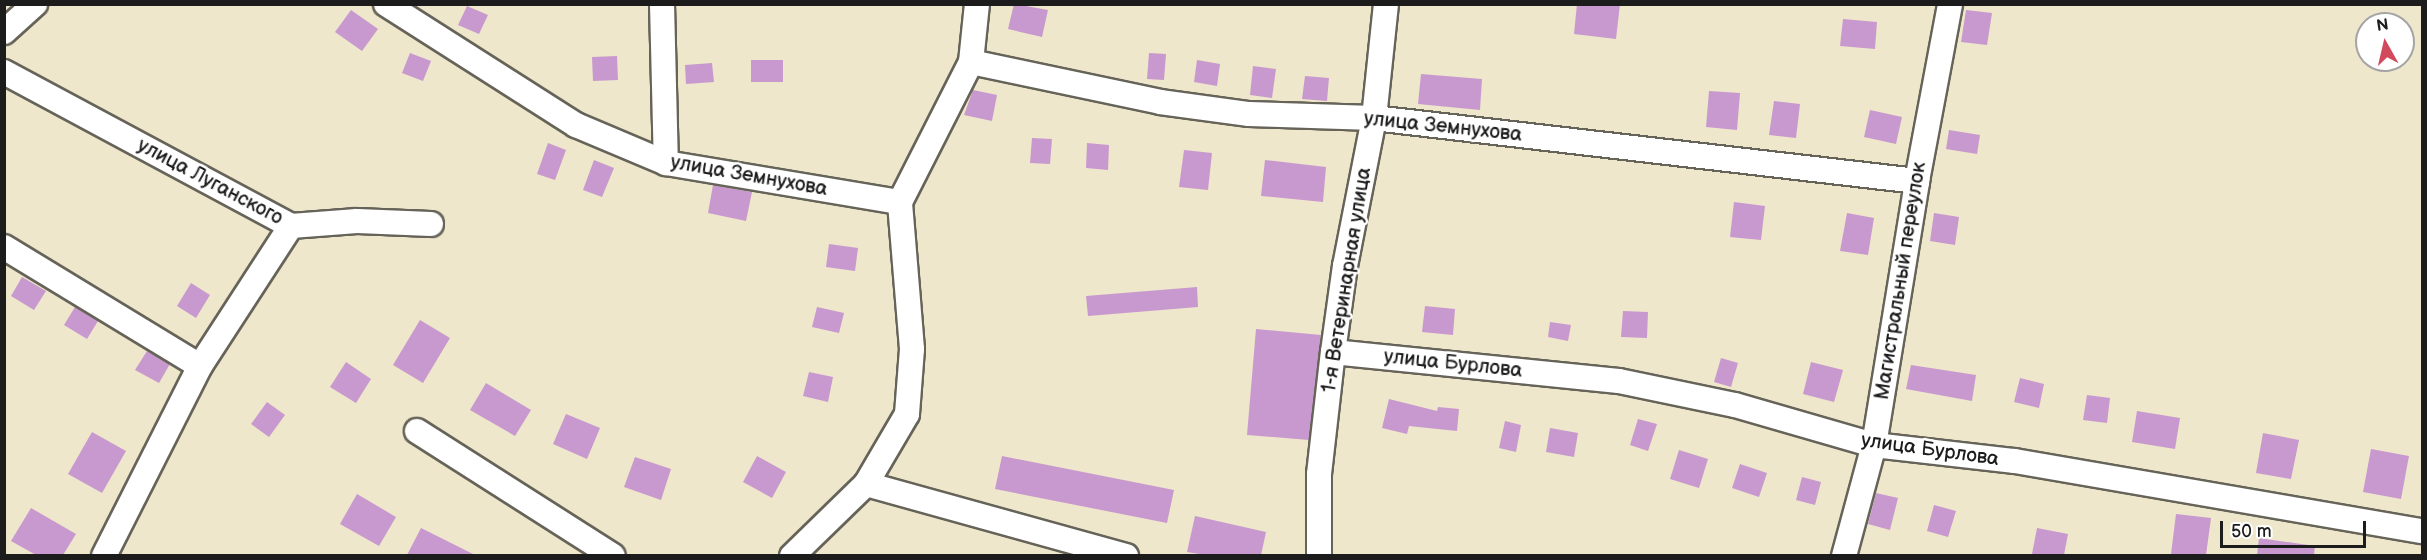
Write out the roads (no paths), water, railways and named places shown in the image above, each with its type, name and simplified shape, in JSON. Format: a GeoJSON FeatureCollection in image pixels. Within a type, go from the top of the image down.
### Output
{"type":"FeatureCollection","features":[{"type":"Feature","properties":{"kind":"street"},"geometry":{"type":"LineString","coordinates":[[4,32],[35,4]]}},
{"type":"Feature","properties":{"kind":"street","name":"улица Земнухова"},"geometry":{"type":"LineString","coordinates":[[386,4],[576,125],[666,163],[900,202]]}},
{"type":"Feature","properties":{"kind":"street"},"geometry":{"type":"LineString","coordinates":[[662,4],[666,163]]}},
{"type":"Feature","properties":{"kind":"street"},"geometry":{"type":"LineString","coordinates":[[792,555],[866,484],[907,414],[912,349],[900,202],[971,62],[977,4]]}},
{"type":"Feature","properties":{"kind":"street","name":"1-я Ветеринарная улица"},"geometry":{"type":"LineString","coordinates":[[1319,555],[1319,474],[1333,352],[1345,266],[1374,118],[1386,4]]}},
{"type":"Feature","properties":{"kind":"street","name":"Магистральный переулок"},"geometry":{"type":"LineString","coordinates":[[1844,555],[1874,445],[1917,181],[1950,4]]}},
{"type":"Feature","properties":{"kind":"street","name":"улица Земнухова"},"geometry":{"type":"LineString","coordinates":[[971,62],[1171,104],[1249,114],[1374,118],[1917,181]]}},
{"type":"Feature","properties":{"kind":"street","name":"улица Луганского"},"geometry":{"type":"LineString","coordinates":[[4,72],[291,226],[357,221],[432,224]]}},
{"type":"Feature","properties":{"kind":"street"},"geometry":{"type":"LineString","coordinates":[[104,555],[200,366],[291,226]]}},
{"type":"Feature","properties":{"kind":"street"},"geometry":{"type":"LineString","coordinates":[[4,247],[200,366]]}},
{"type":"Feature","properties":{"kind":"street","name":"улица Бурлова"},"geometry":{"type":"LineString","coordinates":[[1333,352],[1619,381],[1735,405],[1874,445],[2015,461],[2422,531]]}},
{"type":"Feature","properties":{"kind":"street"},"geometry":{"type":"LineString","coordinates":[[417,431],[613,555]]}},
{"type":"Feature","properties":{"kind":"street"},"geometry":{"type":"LineString","coordinates":[[866,484],[1126,555]]}}]}
